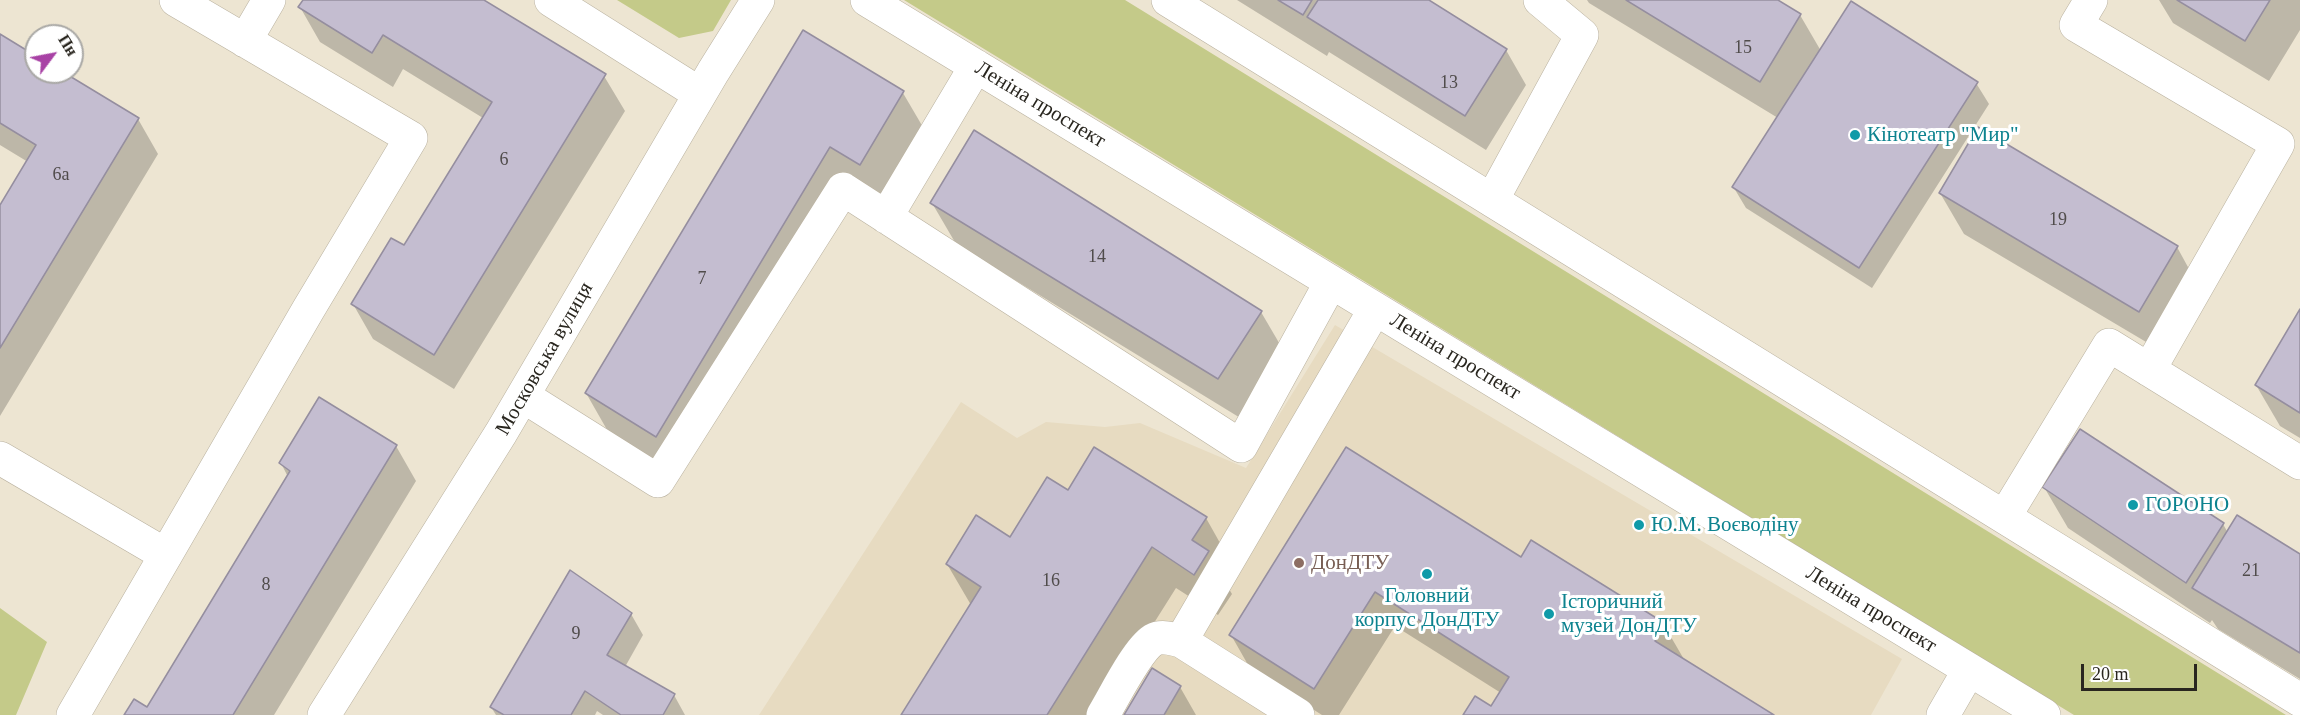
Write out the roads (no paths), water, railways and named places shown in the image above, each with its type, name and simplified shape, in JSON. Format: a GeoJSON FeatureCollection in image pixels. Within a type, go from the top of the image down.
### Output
{"type":"FeatureCollection","features":[{"type":"Feature","properties":{"kind":"street"},"geometry":{"type":"LineString","coordinates":[[73,715],[411,138],[176,0]]}},
{"type":"Feature","properties":{"kind":"street"},"geometry":{"type":"LineString","coordinates":[[245,41],[269,0]]}},
{"type":"Feature","properties":{"kind":"street"},"geometry":{"type":"LineString","coordinates":[[550,0],[700,94]]}},
{"type":"Feature","properties":{"kind":"street","name":"Московська вулиця"},"geometry":{"type":"LineString","coordinates":[[324,715],[524,396],[700,94],[758,0]]}},
{"type":"Feature","properties":{"kind":"street","name":"Леніна проспект"},"geometry":{"type":"LineString","coordinates":[[867,0],[2044,715]]}},
{"type":"Feature","properties":{"kind":"street"},"geometry":{"type":"LineString","coordinates":[[1168,0],[2300,700]]}},
{"type":"Feature","properties":{"kind":"street"},"geometry":{"type":"LineString","coordinates":[[1492,200],[1582,35],[1540,0]]}},
{"type":"Feature","properties":{"kind":"street"},"geometry":{"type":"LineString","coordinates":[[2091,0],[2076,25],[2278,144],[2149,369]]}},
{"type":"Feature","properties":{"kind":"street"},"geometry":{"type":"LineString","coordinates":[[886,217],[976,66]]}},
{"type":"Feature","properties":{"kind":"street"},"geometry":{"type":"LineString","coordinates":[[524,396],[658,481],[843,189],[1241,446],[1331,282]]}},
{"type":"Feature","properties":{"kind":"street"},"geometry":{"type":"LineString","coordinates":[[1181,641],[1376,309]]}},
{"type":"Feature","properties":{"kind":"street"},"geometry":{"type":"LineString","coordinates":[[2005,516],[2109,345],[2300,463]]}},
{"type":"Feature","properties":{"kind":"street"},"geometry":{"type":"LineString","coordinates":[[0,458],[166,555]]}},
{"type":"Feature","properties":{"kind":"street"},"geometry":{"type":"LineString","coordinates":[[1103,715],[1143,650],[1154,639],[1166,637],[1181,641],[1298,715]]}},
{"type":"Feature","properties":{"kind":"street"},"geometry":{"type":"LineString","coordinates":[[1943,715],[1970,670]]}},
{"type":"Feature","properties":{"kind":"place","name":"Кінотеатр \"Мир\""},"geometry":{"type":"Point","coordinates":[1855,135]}},
{"type":"Feature","properties":{"kind":"place","name":"ГОРОНО"},"geometry":{"type":"Point","coordinates":[2133,505]}},
{"type":"Feature","properties":{"kind":"place","name":"Ю.М. Воєводіну"},"geometry":{"type":"Point","coordinates":[1639,525]}},
{"type":"Feature","properties":{"kind":"place","name":"ДонДТУ"},"geometry":{"type":"Point","coordinates":[1299,563]}},
{"type":"Feature","properties":{"kind":"place","name":"Головний корпус ДонДТУ"},"geometry":{"type":"Point","coordinates":[1427,574]}},
{"type":"Feature","properties":{"kind":"place","name":"Історичний музей ДонДТУ"},"geometry":{"type":"Point","coordinates":[1549,614]}}]}
